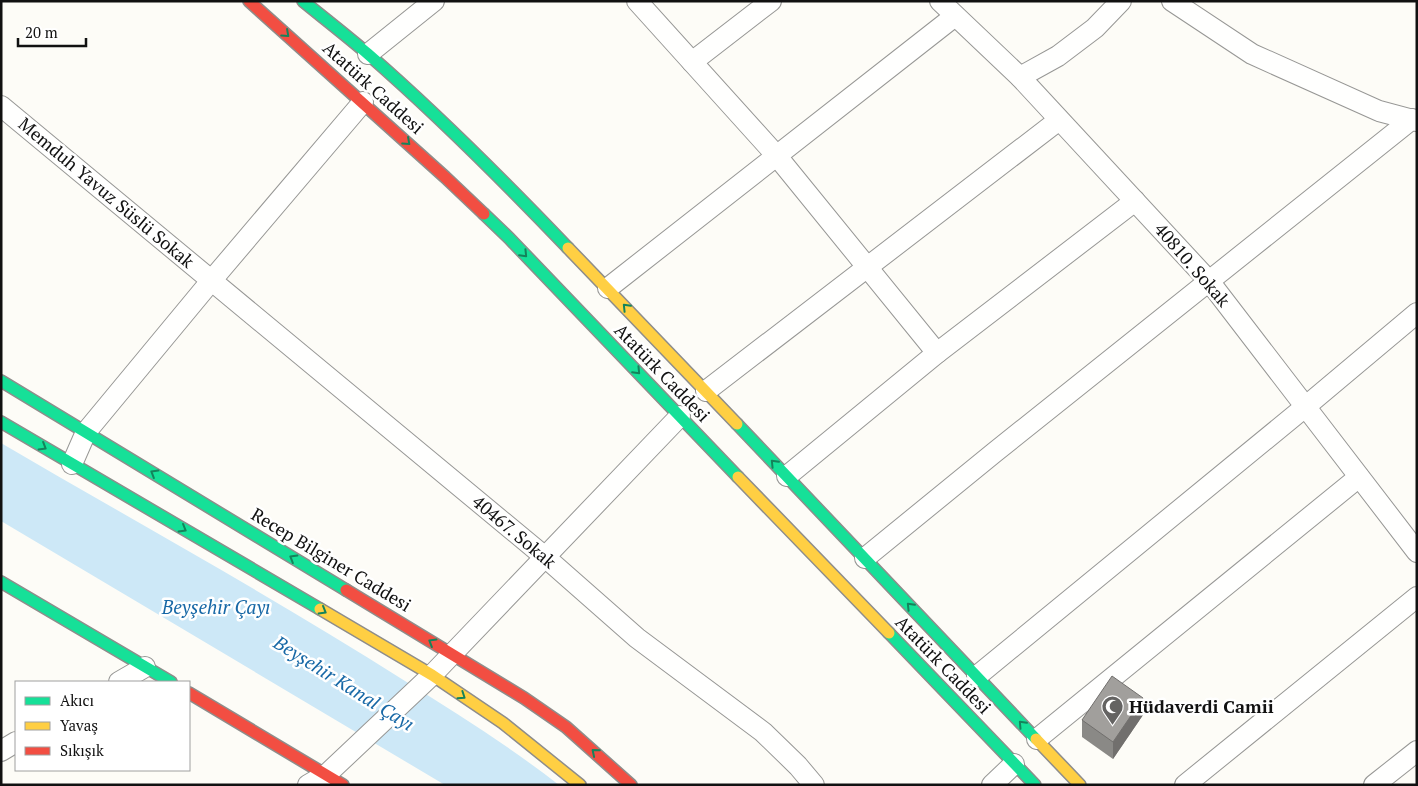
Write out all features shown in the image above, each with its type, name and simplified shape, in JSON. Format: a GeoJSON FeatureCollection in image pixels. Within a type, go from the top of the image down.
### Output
{"type":"FeatureCollection","features":[{"type":"Feature","properties":{"kind":"main road","name":"Atatürk Caddesi"},"geometry":{"type":"LineString","coordinates":[[249,1],[363,102],[509,238],[1035,785]]}},
{"type":"Feature","properties":{"kind":"main road","name":"Atatürk Caddesi"},"geometry":{"type":"LineString","coordinates":[[303,1],[368,54],[503,181],[788,476],[1080,785]]}},
{"type":"Feature","properties":{"kind":"main road","name":"Recep Bilginer Caddesi"},"geometry":{"type":"LineString","coordinates":[[1,380],[524,698],[566,727],[631,785]]}},
{"type":"Feature","properties":{"kind":"main road"},"geometry":{"type":"LineString","coordinates":[[1,422],[432,675],[502,723],[580,785]]}},
{"type":"Feature","properties":{"kind":"main road"},"geometry":{"type":"LineString","coordinates":[[1,582],[169,681]]}},
{"type":"Feature","properties":{"kind":"main road"},"geometry":{"type":"LineString","coordinates":[[190,694],[335,779]]}},
{"type":"Feature","properties":{"kind":"street"},"geometry":{"type":"LineString","coordinates":[[368,54],[434,1]]}},
{"type":"Feature","properties":{"kind":"street"},"geometry":{"type":"LineString","coordinates":[[637,1],[776,156],[937,353]]}},
{"type":"Feature","properties":{"kind":"street"},"geometry":{"type":"LineString","coordinates":[[692,62],[771,1]]}},
{"type":"Feature","properties":{"kind":"street","name":"40810. Sokak"},"geometry":{"type":"LineString","coordinates":[[940,1],[1020,78],[1208,281],[1417,552]]}},
{"type":"Feature","properties":{"kind":"street"},"geometry":{"type":"LineString","coordinates":[[1020,78],[1058,56],[1095,28],[1121,1]]}},
{"type":"Feature","properties":{"kind":"street"},"geometry":{"type":"LineString","coordinates":[[1172,1],[1252,54],[1379,111],[1414,120]]}},
{"type":"Feature","properties":{"kind":"street"},"geometry":{"type":"LineString","coordinates":[[608,288],[956,16]]}},
{"type":"Feature","properties":{"kind":"street"},"geometry":{"type":"LineString","coordinates":[[72,464],[86,432],[211,280],[363,102]]}},
{"type":"Feature","properties":{"kind":"street","name":"Memduh Yavuz Süslü Sokak"},"geometry":{"type":"LineString","coordinates":[[1,106],[211,280]]}},
{"type":"Feature","properties":{"kind":"street"},"geometry":{"type":"LineString","coordinates":[[706,391],[1059,120]]}},
{"type":"Feature","properties":{"kind":"street"},"geometry":{"type":"LineString","coordinates":[[865,558],[1208,281],[1414,120]]}},
{"type":"Feature","properties":{"kind":"street"},"geometry":{"type":"LineString","coordinates":[[788,476],[937,353],[1135,202]]}},
{"type":"Feature","properties":{"kind":"street","name":"40467. Sokak"},"geometry":{"type":"LineString","coordinates":[[211,280],[545,557],[637,638],[763,732],[798,766],[814,785]]}},
{"type":"Feature","properties":{"kind":"street"},"geometry":{"type":"LineString","coordinates":[[977,676],[1306,407],[1417,313]]}},
{"type":"Feature","properties":{"kind":"street"},"geometry":{"type":"LineString","coordinates":[[308,785],[335,779],[680,416]]}},
{"type":"Feature","properties":{"kind":"street"},"geometry":{"type":"LineString","coordinates":[[1037,739],[1359,477]]}},
{"type":"Feature","properties":{"kind":"street"},"geometry":{"type":"LineString","coordinates":[[1185,785],[1417,596]]}},
{"type":"Feature","properties":{"kind":"street"},"geometry":{"type":"LineString","coordinates":[[121,681],[145,667]]}},
{"type":"Feature","properties":{"kind":"street"},"geometry":{"type":"LineString","coordinates":[[1,751],[15,743]]}},
{"type":"Feature","properties":{"kind":"street"},"geometry":{"type":"LineString","coordinates":[[1374,785],[1417,751]]}},
{"type":"Feature","properties":{"kind":"street"},"geometry":{"type":"LineString","coordinates":[[992,785],[1014,764]]}},
{"type":"Feature","properties":{"kind":"water","name":"Beyşehir Çayı"},"geometry":{"type":"Polygon","coordinates":[[[1,443],[355,650],[483,731],[559,785],[445,785],[1,521],[1,443]]]}},
{"type":"Feature","properties":{"kind":"building"},"geometry":{"type":"Polygon","coordinates":[[[1112,676],[1143,698],[1113,742],[1082,720],[1112,676]]]}},
{"type":"Feature","properties":{"kind":"traffic: fast"},"geometry":{"type":"LineString","coordinates":[[303,1],[368,54],[420,101],[495,173],[568,248]]}},
{"type":"Feature","properties":{"kind":"traffic: fast"},"geometry":{"type":"LineString","coordinates":[[484,214],[738,477]]}},
{"type":"Feature","properties":{"kind":"traffic: fast"},"geometry":{"type":"LineString","coordinates":[[1,381],[346,590]]}},
{"type":"Feature","properties":{"kind":"traffic: fast"},"geometry":{"type":"LineString","coordinates":[[1,422],[320,609]]}},
{"type":"Feature","properties":{"kind":"traffic: fast"},"geometry":{"type":"LineString","coordinates":[[737,424],[1036,739]]}},
{"type":"Feature","properties":{"kind":"traffic: fast"},"geometry":{"type":"LineString","coordinates":[[1,582],[169,681]]}},
{"type":"Feature","properties":{"kind":"traffic: fast"},"geometry":{"type":"LineString","coordinates":[[889,633],[1035,785]]}},
{"type":"Feature","properties":{"kind":"traffic: slow"},"geometry":{"type":"LineString","coordinates":[[568,248],[737,424]]}},
{"type":"Feature","properties":{"kind":"traffic: slow"},"geometry":{"type":"LineString","coordinates":[[738,477],[889,633]]}},
{"type":"Feature","properties":{"kind":"traffic: slow"},"geometry":{"type":"LineString","coordinates":[[320,609],[432,675],[503,723],[580,785]]}},
{"type":"Feature","properties":{"kind":"traffic: slow"},"geometry":{"type":"LineString","coordinates":[[1036,739],[1080,785]]}},
{"type":"Feature","properties":{"kind":"traffic: jam"},"geometry":{"type":"LineString","coordinates":[[249,1],[484,214]]}},
{"type":"Feature","properties":{"kind":"traffic: jam"},"geometry":{"type":"LineString","coordinates":[[346,590],[524,698],[566,727],[631,785]]}},
{"type":"Feature","properties":{"kind":"traffic: jam"},"geometry":{"type":"LineString","coordinates":[[190,694],[343,785]]}},
{"type":"Feature","properties":{"kind":"place","name":"Hüdaverdi Camii"},"geometry":{"type":"Point","coordinates":[1113,726]}},
{"type":"Feature","properties":{"kind":"water label","name":"Beyşehir Kanal Çayı"},"geometry":{"type":"Point","coordinates":[344,683]}}]}
